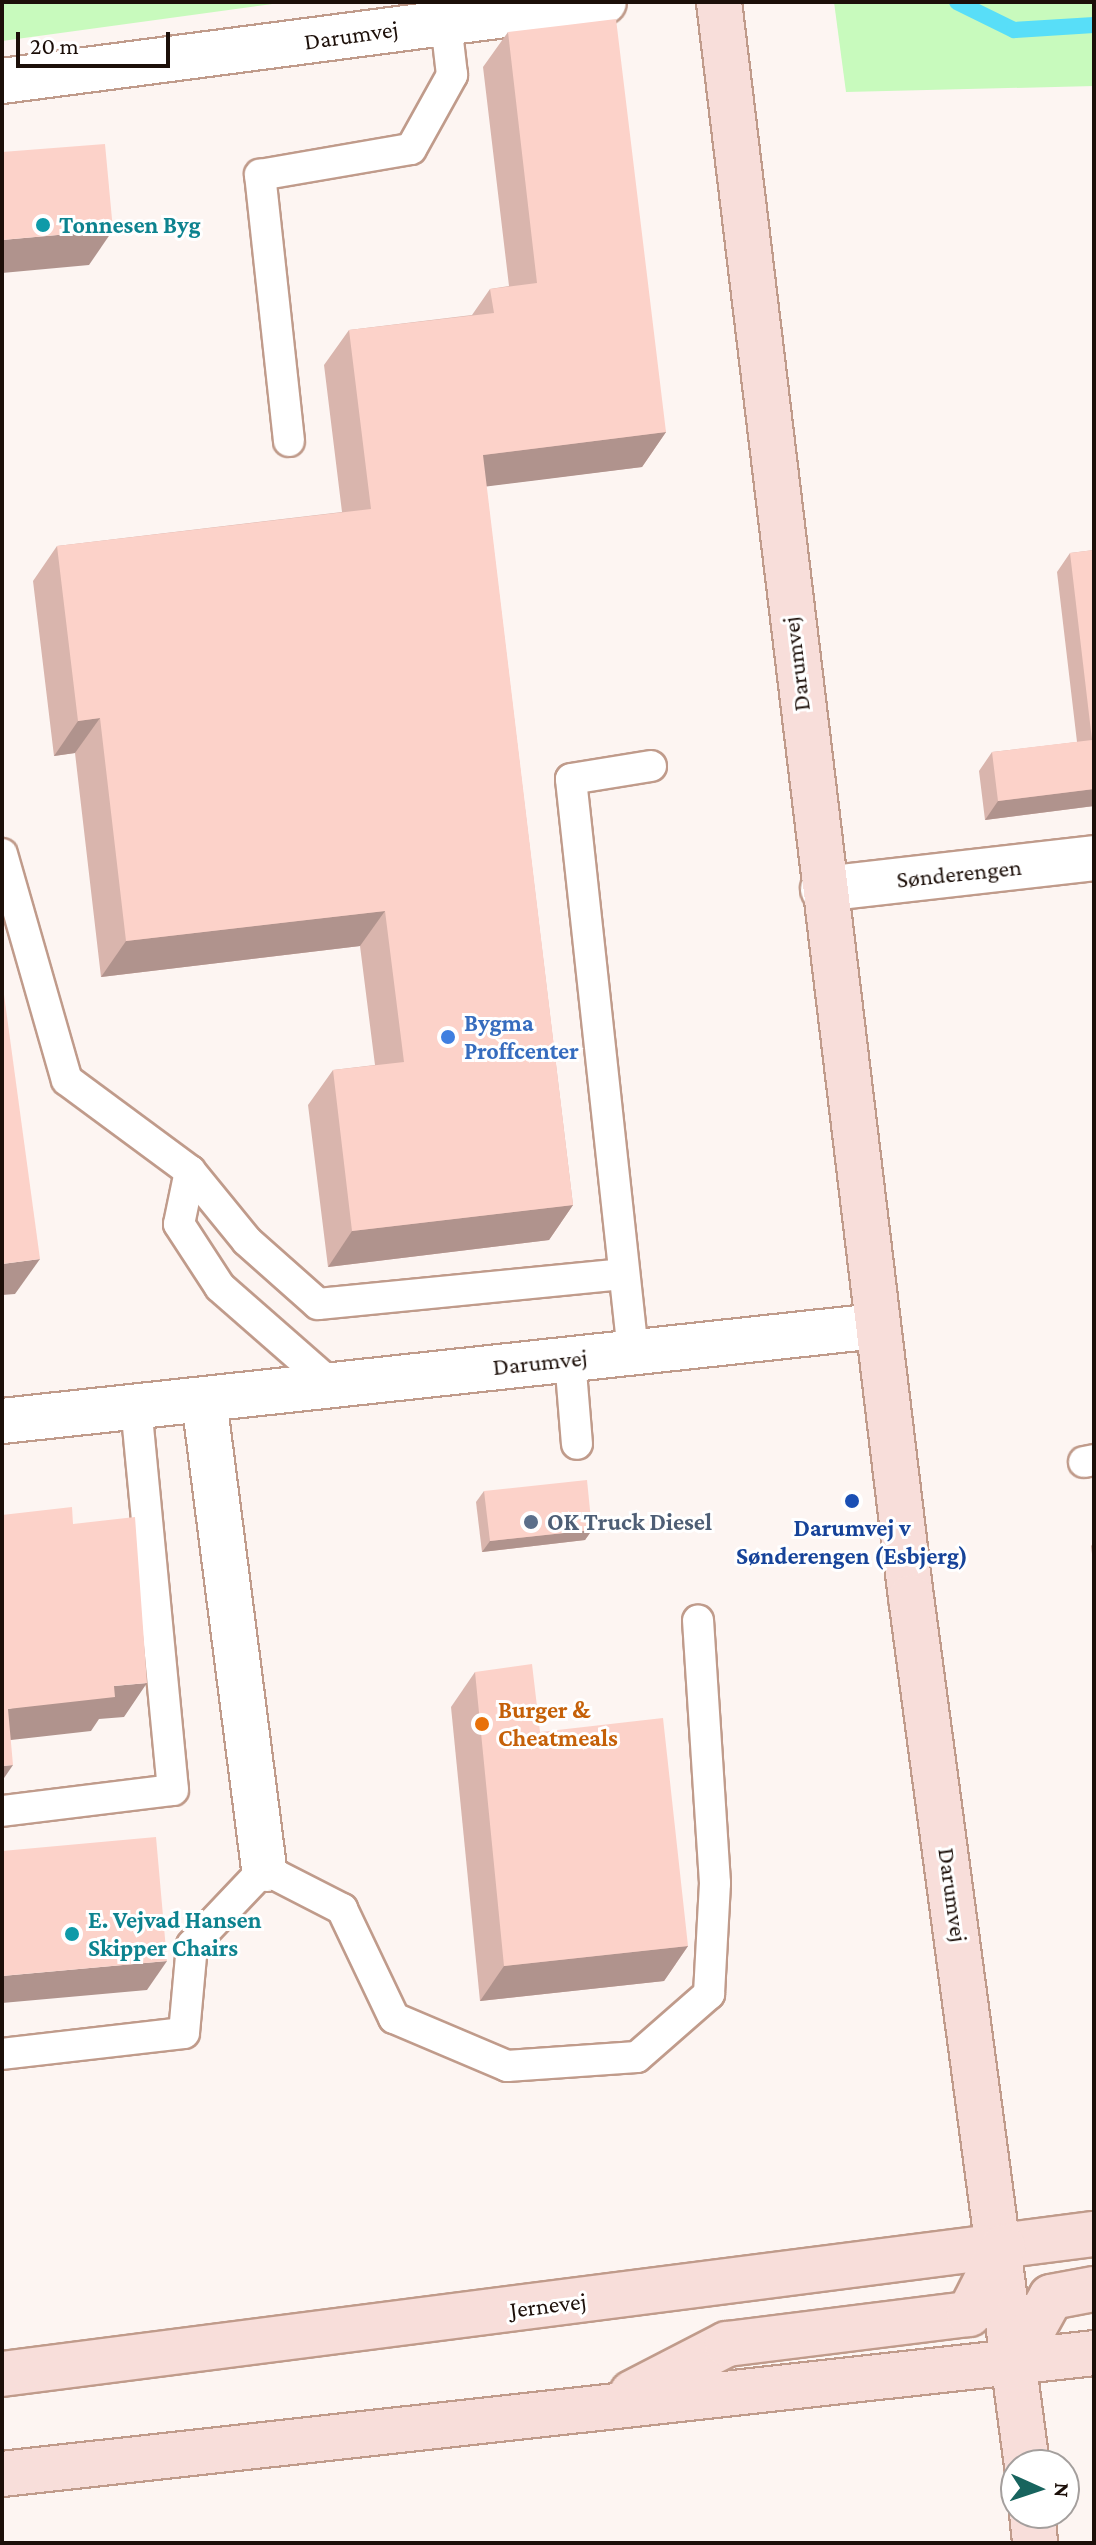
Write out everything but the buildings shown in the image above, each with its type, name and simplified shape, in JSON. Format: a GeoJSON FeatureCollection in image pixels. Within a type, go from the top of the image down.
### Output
{"type":"FeatureCollection","features":[{"type":"Feature","properties":{"kind":"main road","name":"Darumvej"},"geometry":{"type":"LineString","coordinates":[[719,2],[877,1326],[1003,2247],[1025,2449]]}},
{"type":"Feature","properties":{"kind":"main road","name":"Jernevej"},"geometry":{"type":"LineString","coordinates":[[2,2374],[1094,2234]]}},
{"type":"Feature","properties":{"kind":"main road"},"geometry":{"type":"LineString","coordinates":[[609,2405],[727,2344],[969,2314],[1003,2247]]}},
{"type":"Feature","properties":{"kind":"main road"},"geometry":{"type":"LineString","coordinates":[[1016,2360],[1051,2297],[1094,2289]]}},
{"type":"Feature","properties":{"kind":"main road"},"geometry":{"type":"LineString","coordinates":[[2,2474],[1094,2353]]}},
{"type":"Feature","properties":{"kind":"street","name":"Darumvej"},"geometry":{"type":"LineString","coordinates":[[2,81],[604,2]]}},
{"type":"Feature","properties":{"kind":"street","name":"Sønderengen"},"geometry":{"type":"LineString","coordinates":[[823,889],[1094,858]]}},
{"type":"Feature","properties":{"kind":"street","name":"Darumvej"},"geometry":{"type":"LineString","coordinates":[[2,1421],[877,1326]]}},
{"type":"Feature","properties":{"kind":"street"},"geometry":{"type":"LineString","coordinates":[[204,1400],[264,1869]]}},
{"type":"Feature","properties":{"kind":"lane"},"geometry":{"type":"LineString","coordinates":[[289,441],[260,175],[411,149],[452,75],[446,23]]}},
{"type":"Feature","properties":{"kind":"lane"},"geometry":{"type":"LineString","coordinates":[[633,1352],[571,779],[651,766]]}},
{"type":"Feature","properties":{"kind":"lane"},"geometry":{"type":"LineString","coordinates":[[2,854],[67,1080],[190,1171],[247,1241],[318,1304],[623,1274]]}},
{"type":"Feature","properties":{"kind":"lane"},"geometry":{"type":"LineString","coordinates":[[190,1171],[179,1224],[212,1274],[333,1386]]}},
{"type":"Feature","properties":{"kind":"lane"},"geometry":{"type":"LineString","coordinates":[[570,1359],[577,1444]]}},
{"type":"Feature","properties":{"kind":"lane"},"geometry":{"type":"LineString","coordinates":[[2,1811],[173,1790],[136,1408]]}},
{"type":"Feature","properties":{"kind":"lane"},"geometry":{"type":"LineString","coordinates":[[2,2054],[184,2033],[192,1945],[264,1869],[342,1909],[394,2018],[507,2066],[637,2057],[709,1994],[715,1883],[698,1621]]}},
{"type":"Feature","properties":{"kind":"green space"},"geometry":{"type":"Polygon","coordinates":[[[2,2],[287,2],[2,41],[2,2]]]}},
{"type":"Feature","properties":{"kind":"green space"},"geometry":{"type":"Polygon","coordinates":[[[834,2],[1094,2],[1094,86],[846,92],[834,2]]]}},
{"type":"Feature","properties":{"kind":"waterway"},"geometry":{"type":"LineString","coordinates":[[957,2],[1014,30],[1094,25]]}},
{"type":"Feature","properties":{"kind":"place","name":"Tonnesen Byg"},"geometry":{"type":"Point","coordinates":[43,225]}},
{"type":"Feature","properties":{"kind":"place","name":"Bygma Proffcenter"},"geometry":{"type":"Point","coordinates":[448,1037]}},
{"type":"Feature","properties":{"kind":"place","name":"Darumvej v Sønderengen (Esbjerg)"},"geometry":{"type":"Point","coordinates":[852,1501]}},
{"type":"Feature","properties":{"kind":"place","name":"OK Truck Diesel"},"geometry":{"type":"Point","coordinates":[531,1522]}},
{"type":"Feature","properties":{"kind":"place","name":"Burger & Cheatmeals"},"geometry":{"type":"Point","coordinates":[482,1724]}},
{"type":"Feature","properties":{"kind":"place","name":"E. Vejvad Hansen Skipper Chairs"},"geometry":{"type":"Point","coordinates":[72,1934]}}]}
